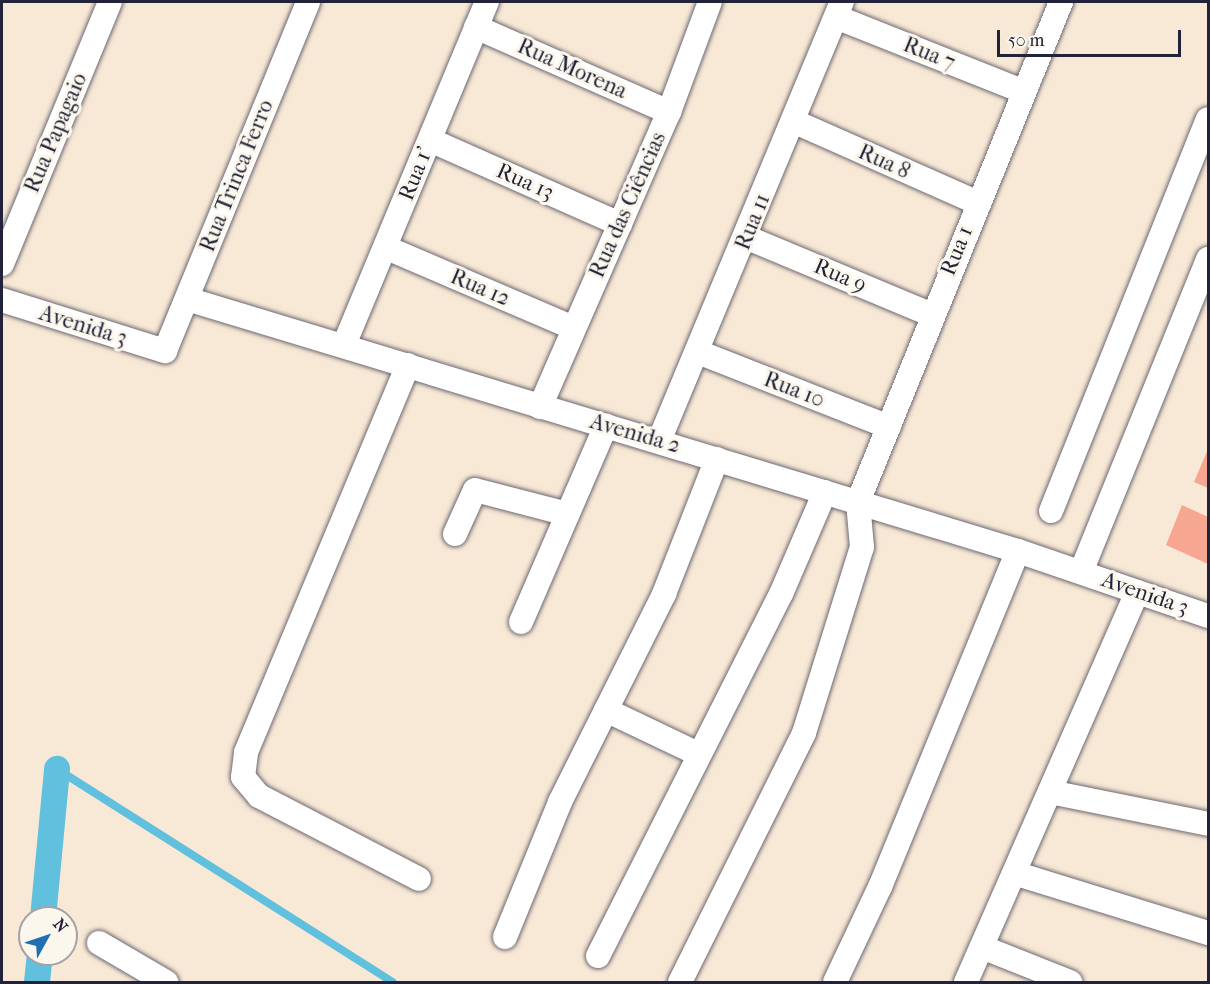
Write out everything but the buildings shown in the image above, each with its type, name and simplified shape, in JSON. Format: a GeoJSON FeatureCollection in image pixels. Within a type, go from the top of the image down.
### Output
{"type":"FeatureCollection","features":[{"type":"Feature","properties":{"kind":"street","name":"Rua Papagaio"},"geometry":{"type":"LineString","coordinates":[[2,264],[110,2]]}},
{"type":"Feature","properties":{"kind":"street","name":"Rua Trinca Ferro"},"geometry":{"type":"LineString","coordinates":[[165,351],[308,2]]}},
{"type":"Feature","properties":{"kind":"street","name":"Rua 1'"},"geometry":{"type":"LineString","coordinates":[[344,345],[387,248],[487,2]]}},
{"type":"Feature","properties":{"kind":"street","name":"Rua das Ciências"},"geometry":{"type":"LineString","coordinates":[[540,406],[669,112],[710,2]]}},
{"type":"Feature","properties":{"kind":"street","name":"Rua 1"},"geometry":{"type":"LineString","coordinates":[[858,502],[976,202],[1060,2]]}},
{"type":"Feature","properties":{"kind":"street","name":"Rua 7"},"geometry":{"type":"LineString","coordinates":[[839,9],[1022,91]]}},
{"type":"Feature","properties":{"kind":"street","name":"Rua 11"},"geometry":{"type":"LineString","coordinates":[[659,441],[748,238],[839,9]]}},
{"type":"Feature","properties":{"kind":"street","name":"Rua Morena"},"geometry":{"type":"LineString","coordinates":[[476,27],[669,112]]}},
{"type":"Feature","properties":{"kind":"street"},"geometry":{"type":"LineString","coordinates":[[1051,511],[1209,119]]}},
{"type":"Feature","properties":{"kind":"street","name":"Rua 8"},"geometry":{"type":"LineString","coordinates":[[793,121],[976,202]]}},
{"type":"Feature","properties":{"kind":"street","name":"Rua 13"},"geometry":{"type":"LineString","coordinates":[[430,140],[620,224]]}},
{"type":"Feature","properties":{"kind":"street","name":"Rua 9"},"geometry":{"type":"LineString","coordinates":[[748,238],[932,315]]}},
{"type":"Feature","properties":{"kind":"street","name":"Rua 12"},"geometry":{"type":"LineString","coordinates":[[387,248],[574,328]]}},
{"type":"Feature","properties":{"kind":"street"},"geometry":{"type":"LineString","coordinates":[[1081,572],[1209,259]]}},
{"type":"Feature","properties":{"kind":"street","name":"Avenida 2"},"geometry":{"type":"LineString","coordinates":[[187,299],[659,441],[1081,572]]}},
{"type":"Feature","properties":{"kind":"street","name":"Avenida 3"},"geometry":{"type":"LineString","coordinates":[[2,300],[165,351]]}},
{"type":"Feature","properties":{"kind":"street","name":"Rua 10"},"geometry":{"type":"LineString","coordinates":[[698,352],[889,427]]}},
{"type":"Feature","properties":{"kind":"street"},"geometry":{"type":"LineString","coordinates":[[408,365],[246,753],[243,777],[259,796],[419,879]]}},
{"type":"Feature","properties":{"kind":"street"},"geometry":{"type":"LineString","coordinates":[[521,622],[606,426]]}},
{"type":"Feature","properties":{"kind":"street"},"geometry":{"type":"LineString","coordinates":[[505,937],[560,802],[664,594],[717,459]]}},
{"type":"Feature","properties":{"kind":"street"},"geometry":{"type":"LineString","coordinates":[[455,534],[475,490],[567,514]]}},
{"type":"Feature","properties":{"kind":"street"},"geometry":{"type":"LineString","coordinates":[[598,956],[696,753],[781,594],[825,492]]}},
{"type":"Feature","properties":{"kind":"street"},"geometry":{"type":"LineString","coordinates":[[680,982],[804,732],[862,547],[858,502]]}},
{"type":"Feature","properties":{"kind":"street"},"geometry":{"type":"LineString","coordinates":[[835,982],[880,887],[1018,551]]}},
{"type":"Feature","properties":{"kind":"street","name":"Avenida 3"},"geometry":{"type":"LineString","coordinates":[[1081,572],[1209,616]]}},
{"type":"Feature","properties":{"kind":"street"},"geometry":{"type":"LineString","coordinates":[[966,982],[1137,592]]}},
{"type":"Feature","properties":{"kind":"street"},"geometry":{"type":"LineString","coordinates":[[606,710],[696,753]]}},
{"type":"Feature","properties":{"kind":"street"},"geometry":{"type":"LineString","coordinates":[[1050,792],[1209,824]]}},
{"type":"Feature","properties":{"kind":"street"},"geometry":{"type":"LineString","coordinates":[[1014,873],[1209,933]]}},
{"type":"Feature","properties":{"kind":"street"},"geometry":{"type":"LineString","coordinates":[[99,943],[166,982]]}},
{"type":"Feature","properties":{"kind":"street"},"geometry":{"type":"LineString","coordinates":[[982,947],[1071,982]]}},
{"type":"Feature","properties":{"kind":"waterway"},"geometry":{"type":"LineString","coordinates":[[57,769],[393,982]]}},
{"type":"Feature","properties":{"kind":"waterway"},"geometry":{"type":"LineString","coordinates":[[44,906],[57,769]]}},
{"type":"Feature","properties":{"kind":"waterway"},"geometry":{"type":"LineString","coordinates":[[37,982],[39,966]]}}]}
